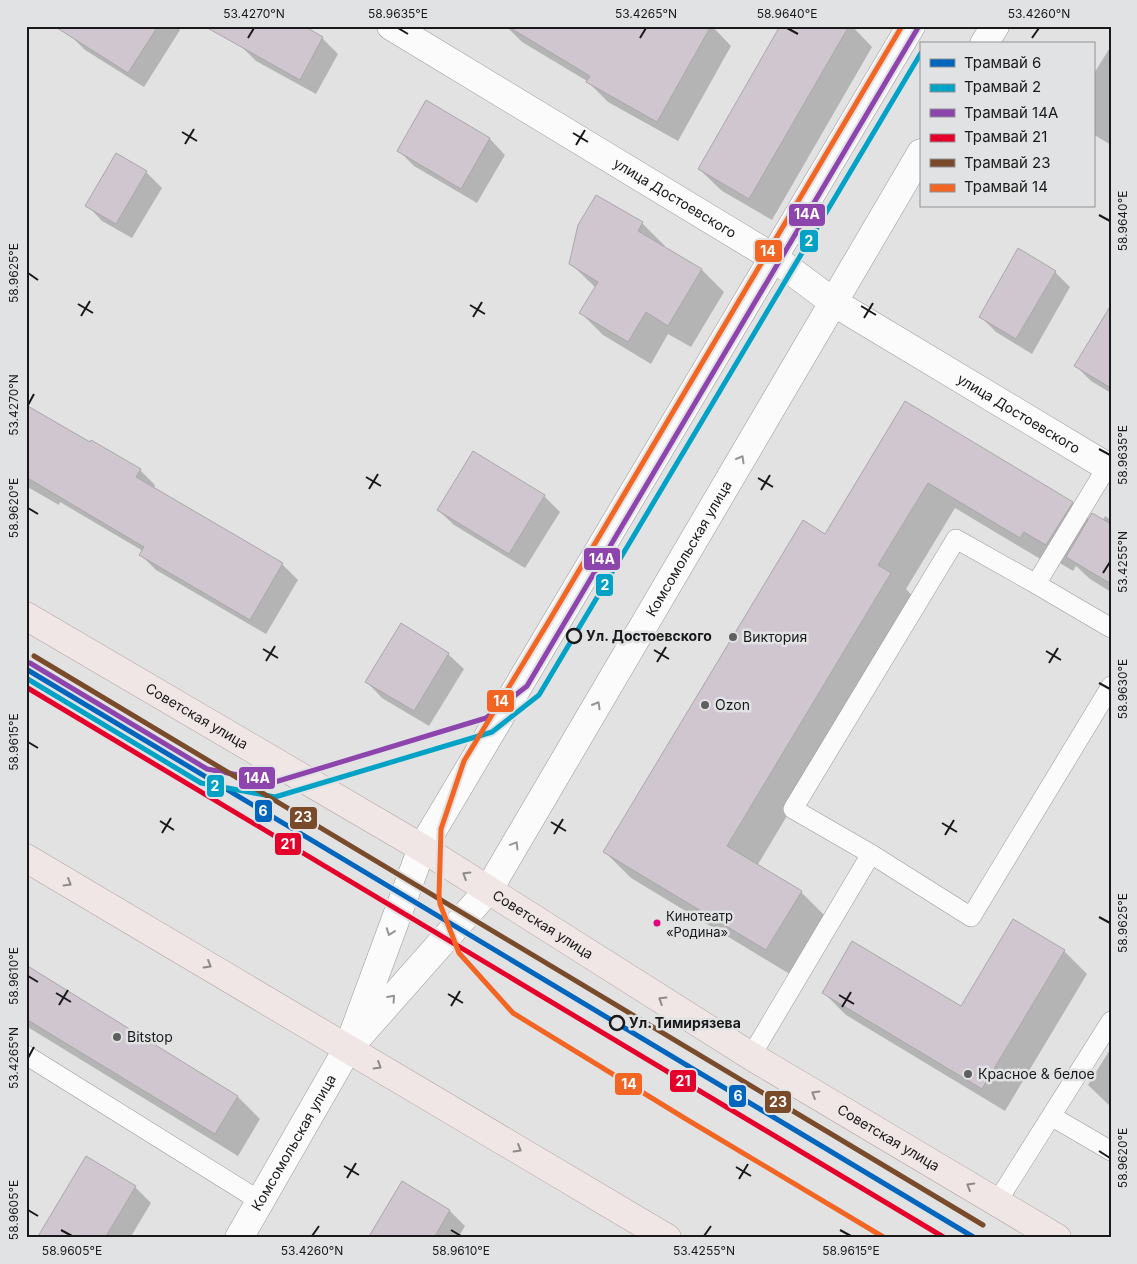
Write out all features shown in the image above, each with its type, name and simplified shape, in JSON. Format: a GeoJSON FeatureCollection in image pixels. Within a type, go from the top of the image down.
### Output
{"type":"FeatureCollection","features":[{"type":"Feature","properties":{"kind":"main road","name":"улица Достоевского"},"geometry":{"type":"LineString","coordinates":[[391,26],[774,258],[833,302],[1109,468]]}},
{"type":"Feature","properties":{"kind":"main road","name":"Комсомольская улица"},"geometry":{"type":"LineString","coordinates":[[238,1238],[348,1048],[422,848],[911,26]]}},
{"type":"Feature","properties":{"kind":"main road"},"geometry":{"type":"LineString","coordinates":[[985,42],[995,26]]}},
{"type":"Feature","properties":{"kind":"main road","name":"Комсомольская улица"},"geometry":{"type":"LineString","coordinates":[[348,1048],[489,889],[920,155]]}},
{"type":"Feature","properties":{"kind":"main road","name":"Советская улица"},"geometry":{"type":"LineString","coordinates":[[26,616],[422,848],[751,1056],[1057,1238]]}},
{"type":"Feature","properties":{"kind":"main road"},"geometry":{"type":"LineString","coordinates":[[26,858],[667,1238]]}},
{"type":"Feature","properties":{"kind":"lane"},"geometry":{"type":"LineString","coordinates":[[1036,584],[1109,468]]}},
{"type":"Feature","properties":{"kind":"lane"},"geometry":{"type":"LineString","coordinates":[[1111,628],[956,539],[794,808],[971,917],[1111,686]]}},
{"type":"Feature","properties":{"kind":"lane"},"geometry":{"type":"LineString","coordinates":[[751,1056],[871,854]]}},
{"type":"Feature","properties":{"kind":"lane"},"geometry":{"type":"LineString","coordinates":[[997,1202],[1111,1021]]}},
{"type":"Feature","properties":{"kind":"lane"},"geometry":{"type":"LineString","coordinates":[[26,1055],[260,1201]]}},
{"type":"Feature","properties":{"kind":"lane"},"geometry":{"type":"LineString","coordinates":[[1051,1116],[1111,1152]]}},
{"type":"Feature","properties":{"kind":"building"},"geometry":{"type":"Polygon","coordinates":[[[54,26],[158,26],[128,73],[54,26]]]}},
{"type":"Feature","properties":{"kind":"building"},"geometry":{"type":"Polygon","coordinates":[[[204,26],[304,26],[323,37],[300,80],[204,26]]]}},
{"type":"Feature","properties":{"kind":"building"},"geometry":{"type":"Polygon","coordinates":[[[507,26],[711,26],[657,122],[586,82],[590,76],[507,26]]]}},
{"type":"Feature","properties":{"kind":"building"},"geometry":{"type":"Polygon","coordinates":[[[780,26],[849,26],[749,199],[698,169],[780,26]]]}},
{"type":"Feature","properties":{"kind":"building"},"geometry":{"type":"Polygon","coordinates":[[[426,100],[490,138],[461,189],[397,151],[426,100]]]}},
{"type":"Feature","properties":{"kind":"building"},"geometry":{"type":"Polygon","coordinates":[[[116,153],[147,171],[116,224],[85,206],[116,153]]]}},
{"type":"Feature","properties":{"kind":"building"},"geometry":{"type":"Polygon","coordinates":[[[596,195],[643,222],[638,231],[702,269],[668,326],[646,312],[628,342],[579,313],[598,282],[569,264],[578,225],[596,195]]]}},
{"type":"Feature","properties":{"kind":"building"},"geometry":{"type":"Polygon","coordinates":[[[1018,248],[1056,271],[1016,339],[979,317],[1018,248]]]}},
{"type":"Feature","properties":{"kind":"building"},"geometry":{"type":"Polygon","coordinates":[[[1111,305],[1111,388],[1074,366],[1111,305]]]}},
{"type":"Feature","properties":{"kind":"building"},"geometry":{"type":"Polygon","coordinates":[[[905,401],[1073,502],[1046,545],[1024,532],[1020,538],[928,483],[878,565],[891,573],[727,846],[802,891],[766,950],[603,852],[803,520],[825,534],[905,401]]]}},
{"type":"Feature","properties":{"kind":"building"},"geometry":{"type":"Polygon","coordinates":[[[26,405],[141,469],[136,477],[283,563],[250,620],[139,555],[144,547],[26,477],[26,405]]]}},
{"type":"Feature","properties":{"kind":"building"},"geometry":{"type":"Polygon","coordinates":[[[473,451],[545,495],[509,554],[437,510],[473,451]]]}},
{"type":"Feature","properties":{"kind":"building"},"geometry":{"type":"Polygon","coordinates":[[[1092,513],[1111,524],[1111,584],[1066,557],[1092,513]]]}},
{"type":"Feature","properties":{"kind":"building"},"geometry":{"type":"Polygon","coordinates":[[[401,623],[449,653],[414,711],[365,682],[401,623]]]}},
{"type":"Feature","properties":{"kind":"building"},"geometry":{"type":"Polygon","coordinates":[[[1013,919],[1065,950],[982,1089],[822,993],[852,941],[961,1006],[1013,919]]]}},
{"type":"Feature","properties":{"kind":"building"},"geometry":{"type":"Polygon","coordinates":[[[26,965],[238,1096],[215,1134],[26,1019],[26,965]]]}},
{"type":"Feature","properties":{"kind":"building"},"geometry":{"type":"Polygon","coordinates":[[[86,1156],[136,1186],[105,1238],[37,1238],[86,1156]]]}},
{"type":"Feature","properties":{"kind":"building"},"geometry":{"type":"Polygon","coordinates":[[[402,1181],[450,1210],[434,1238],[368,1238],[402,1181]]]}},
{"type":"Feature","properties":{"kind":"tram line","name":"14"},"geometry":{"type":"LineString","coordinates":[[885,1238],[513,1013],[459,953],[440,904],[439,895],[441,829],[464,761],[902,26]]}},
{"type":"Feature","properties":{"kind":"tram line","name":"14А"},"geometry":{"type":"LineString","coordinates":[[30,663],[207,769],[275,782],[486,718],[527,686],[919,26]]}},
{"type":"Feature","properties":{"kind":"tram line","name":"2"},"geometry":{"type":"LineString","coordinates":[[26,678],[201,783],[275,797],[492,732],[539,695],[920,55]]}},
{"type":"Feature","properties":{"kind":"tram line","name":"23"},"geometry":{"type":"LineString","coordinates":[[34,656],[983,1225]]}},
{"type":"Feature","properties":{"kind":"tram line","name":"6"},"geometry":{"type":"LineString","coordinates":[[26,669],[975,1238]]}},
{"type":"Feature","properties":{"kind":"tram line","name":"21"},"geometry":{"type":"LineString","coordinates":[[26,687],[945,1238]]}},
{"type":"Feature","properties":{"kind":"place","name":"Ул. Достоевского"},"geometry":{"type":"Point","coordinates":[574,636]}},
{"type":"Feature","properties":{"kind":"place","name":"Виктория"},"geometry":{"type":"Point","coordinates":[733,637]}},
{"type":"Feature","properties":{"kind":"place","name":"Ozon"},"geometry":{"type":"Point","coordinates":[705,705]}},
{"type":"Feature","properties":{"kind":"place","name":"Кинотеатр «Родина»"},"geometry":{"type":"Point","coordinates":[657,923]}},
{"type":"Feature","properties":{"kind":"place","name":"Ул. Тимирязева"},"geometry":{"type":"Point","coordinates":[617,1023]}},
{"type":"Feature","properties":{"kind":"place","name":"Bitstop"},"geometry":{"type":"Point","coordinates":[117,1037]}},
{"type":"Feature","properties":{"kind":"place","name":"Красное & белое"},"geometry":{"type":"Point","coordinates":[968,1074]}}]}
